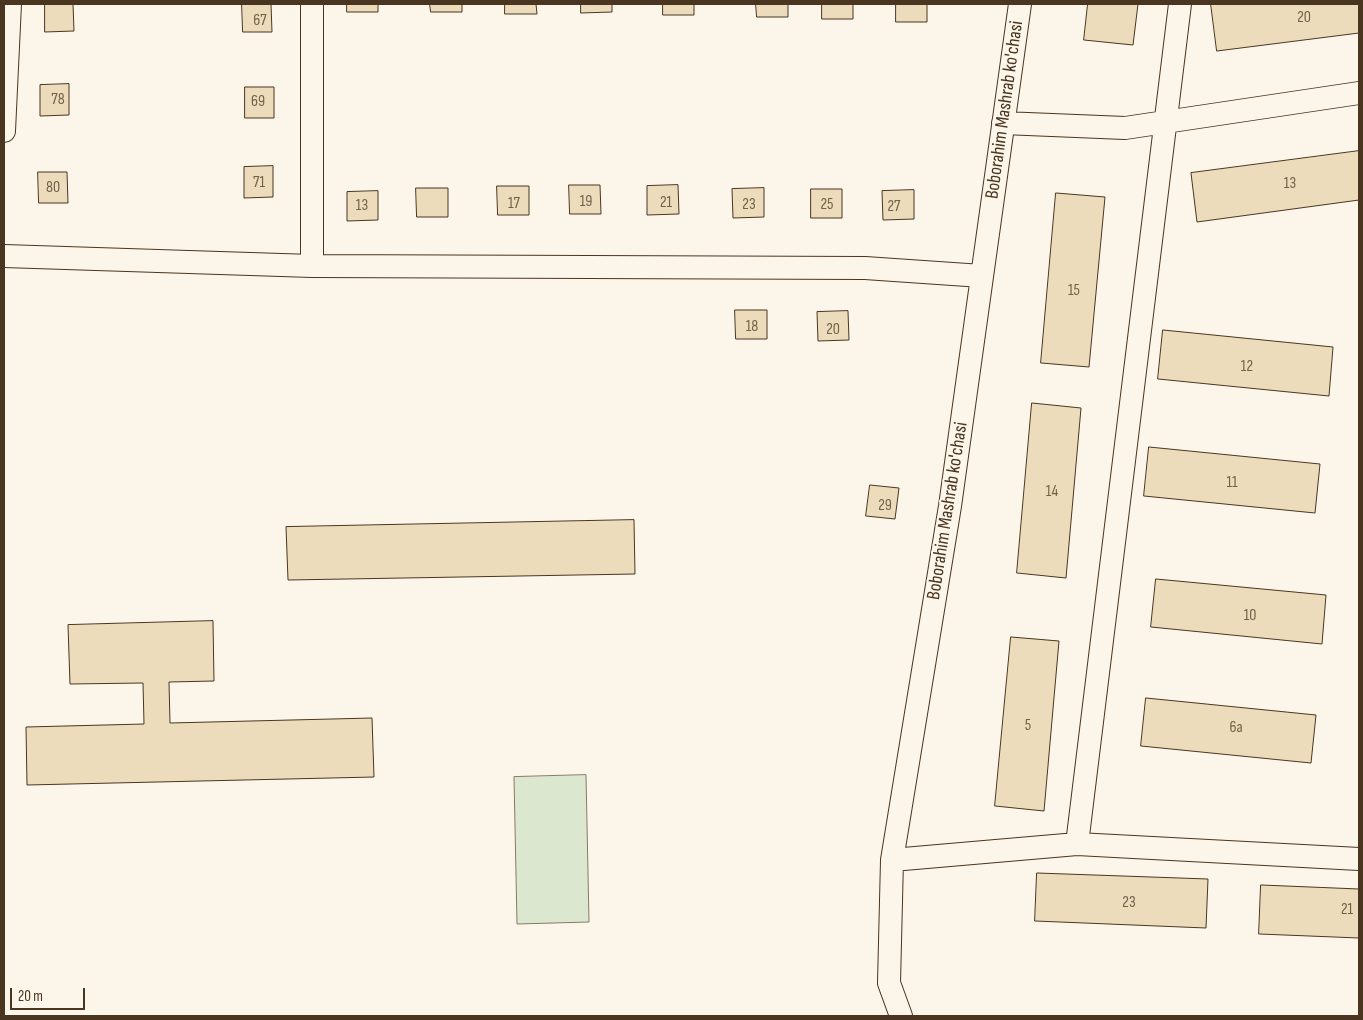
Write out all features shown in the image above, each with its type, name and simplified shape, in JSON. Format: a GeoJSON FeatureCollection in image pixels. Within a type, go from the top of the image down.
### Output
{"type":"FeatureCollection","features":[{"type":"Feature","properties":{"kind":"street"},"geometry":{"type":"LineString","coordinates":[[4,131],[10,4]]}},
{"type":"Feature","properties":{"kind":"street"},"geometry":{"type":"LineString","coordinates":[[312,4],[312,266]]}},
{"type":"Feature","properties":{"kind":"street","name":"Boborahim Mashrab ko'chasi"},"geometry":{"type":"LineString","coordinates":[[901,1016],[889,983],[892,860],[950,506],[1020,4]]}},
{"type":"Feature","properties":{"kind":"street"},"geometry":{"type":"LineString","coordinates":[[1078,844],[1180,4]]}},
{"type":"Feature","properties":{"kind":"street"},"geometry":{"type":"LineString","coordinates":[[1003,123],[1125,128],[1359,93]]}},
{"type":"Feature","properties":{"kind":"street"},"geometry":{"type":"LineString","coordinates":[[4,256],[312,266],[864,268],[982,276]]}},
{"type":"Feature","properties":{"kind":"street"},"geometry":{"type":"LineString","coordinates":[[892,860],[1078,844],[1359,858]]}},
{"type":"Feature","properties":{"kind":"green space"},"geometry":{"type":"Polygon","coordinates":[[[586,775],[589,922],[517,924],[514,777],[586,775]]]}},
{"type":"Feature","properties":{"kind":"building"},"geometry":{"type":"Polygon","coordinates":[[[45,4],[73,4],[74,31],[45,32],[45,4]]]}},
{"type":"Feature","properties":{"kind":"building"},"geometry":{"type":"Polygon","coordinates":[[[242,4],[271,4],[272,32],[243,32],[242,4]]]}},
{"type":"Feature","properties":{"kind":"building"},"geometry":{"type":"Polygon","coordinates":[[[347,4],[378,4],[378,12],[347,12],[347,4]]]}},
{"type":"Feature","properties":{"kind":"building"},"geometry":{"type":"Polygon","coordinates":[[[430,4],[462,4],[462,12],[431,12],[430,4]]]}},
{"type":"Feature","properties":{"kind":"building"},"geometry":{"type":"Polygon","coordinates":[[[505,4],[536,4],[537,14],[505,14],[505,4]]]}},
{"type":"Feature","properties":{"kind":"building"},"geometry":{"type":"Polygon","coordinates":[[[581,4],[612,4],[612,12],[581,13],[581,4]]]}},
{"type":"Feature","properties":{"kind":"building"},"geometry":{"type":"Polygon","coordinates":[[[663,4],[694,4],[694,15],[663,15],[663,4]]]}},
{"type":"Feature","properties":{"kind":"building"},"geometry":{"type":"Polygon","coordinates":[[[756,4],[788,4],[788,17],[757,17],[756,4]]]}},
{"type":"Feature","properties":{"kind":"building"},"geometry":{"type":"Polygon","coordinates":[[[822,4],[853,4],[853,19],[822,19],[822,4]]]}},
{"type":"Feature","properties":{"kind":"building"},"geometry":{"type":"Polygon","coordinates":[[[896,4],[927,4],[927,22],[896,22],[896,4]]]}},
{"type":"Feature","properties":{"kind":"building"},"geometry":{"type":"Polygon","coordinates":[[[1088,4],[1138,4],[1133,45],[1084,40],[1088,4]]]}},
{"type":"Feature","properties":{"kind":"building"},"geometry":{"type":"Polygon","coordinates":[[[1211,4],[1359,4],[1359,33],[1217,51],[1211,4]]]}},
{"type":"Feature","properties":{"kind":"building"},"geometry":{"type":"Polygon","coordinates":[[[69,84],[69,115],[40,116],[40,85],[69,84]]]}},
{"type":"Feature","properties":{"kind":"building"},"geometry":{"type":"Polygon","coordinates":[[[245,87],[274,87],[274,118],[245,118],[245,87]]]}},
{"type":"Feature","properties":{"kind":"building"},"geometry":{"type":"Polygon","coordinates":[[[1359,151],[1359,200],[1197,222],[1191,173],[1359,151]]]}},
{"type":"Feature","properties":{"kind":"building"},"geometry":{"type":"Polygon","coordinates":[[[273,166],[273,197],[244,198],[244,167],[273,166]]]}},
{"type":"Feature","properties":{"kind":"building"},"geometry":{"type":"Polygon","coordinates":[[[38,172],[67,172],[68,203],[39,203],[38,172]]]}},
{"type":"Feature","properties":{"kind":"building"},"geometry":{"type":"Polygon","coordinates":[[[569,185],[600,185],[601,214],[570,214],[569,185]]]}},
{"type":"Feature","properties":{"kind":"building"},"geometry":{"type":"Polygon","coordinates":[[[678,185],[679,214],[647,215],[647,186],[678,185]]]}},
{"type":"Feature","properties":{"kind":"building"},"geometry":{"type":"Polygon","coordinates":[[[497,186],[529,186],[529,215],[498,215],[497,186]]]}},
{"type":"Feature","properties":{"kind":"building"},"geometry":{"type":"Polygon","coordinates":[[[416,188],[448,188],[448,217],[417,217],[416,188]]]}},
{"type":"Feature","properties":{"kind":"building"},"geometry":{"type":"Polygon","coordinates":[[[764,188],[764,217],[733,218],[732,189],[764,188]]]}},
{"type":"Feature","properties":{"kind":"building"},"geometry":{"type":"Polygon","coordinates":[[[811,189],[842,189],[842,218],[811,218],[811,189]]]}},
{"type":"Feature","properties":{"kind":"building"},"geometry":{"type":"Polygon","coordinates":[[[914,190],[914,219],[883,220],[882,191],[914,190]]]}},
{"type":"Feature","properties":{"kind":"building"},"geometry":{"type":"Polygon","coordinates":[[[378,191],[378,220],[347,221],[347,192],[378,191]]]}},
{"type":"Feature","properties":{"kind":"building"},"geometry":{"type":"Polygon","coordinates":[[[1056,193],[1105,197],[1089,367],[1041,363],[1056,193]]]}},
{"type":"Feature","properties":{"kind":"building"},"geometry":{"type":"Polygon","coordinates":[[[735,310],[767,310],[767,339],[736,339],[735,310]]]}},
{"type":"Feature","properties":{"kind":"building"},"geometry":{"type":"Polygon","coordinates":[[[848,311],[849,340],[818,341],[817,312],[848,311]]]}},
{"type":"Feature","properties":{"kind":"building"},"geometry":{"type":"Polygon","coordinates":[[[1163,330],[1333,347],[1329,396],[1158,379],[1163,330]]]}},
{"type":"Feature","properties":{"kind":"building"},"geometry":{"type":"Polygon","coordinates":[[[1032,403],[1081,408],[1066,578],[1017,573],[1032,403]]]}},
{"type":"Feature","properties":{"kind":"building"},"geometry":{"type":"Polygon","coordinates":[[[1149,447],[1320,464],[1315,513],[1144,496],[1149,447]]]}},
{"type":"Feature","properties":{"kind":"building"},"geometry":{"type":"Polygon","coordinates":[[[870,485],[899,488],[895,519],[866,516],[870,485]]]}},
{"type":"Feature","properties":{"kind":"building"},"geometry":{"type":"Polygon","coordinates":[[[634,520],[635,574],[288,580],[286,527],[634,520]]]}},
{"type":"Feature","properties":{"kind":"building"},"geometry":{"type":"Polygon","coordinates":[[[1156,579],[1326,595],[1322,644],[1151,627],[1156,579]]]}},
{"type":"Feature","properties":{"kind":"building"},"geometry":{"type":"Polygon","coordinates":[[[213,621],[214,681],[169,682],[170,723],[372,718],[374,777],[27,785],[26,727],[144,724],[143,683],[70,684],[68,625],[213,621]]]}},
{"type":"Feature","properties":{"kind":"building"},"geometry":{"type":"Polygon","coordinates":[[[1011,637],[1059,641],[1044,811],[995,806],[1011,637]]]}},
{"type":"Feature","properties":{"kind":"building"},"geometry":{"type":"Polygon","coordinates":[[[1146,698],[1316,715],[1311,763],[1141,746],[1146,698]]]}},
{"type":"Feature","properties":{"kind":"building"},"geometry":{"type":"Polygon","coordinates":[[[1037,873],[1208,879],[1206,928],[1035,921],[1037,873]]]}},
{"type":"Feature","properties":{"kind":"building"},"geometry":{"type":"Polygon","coordinates":[[[1261,885],[1359,889],[1359,938],[1259,934],[1261,885]]]}}]}
